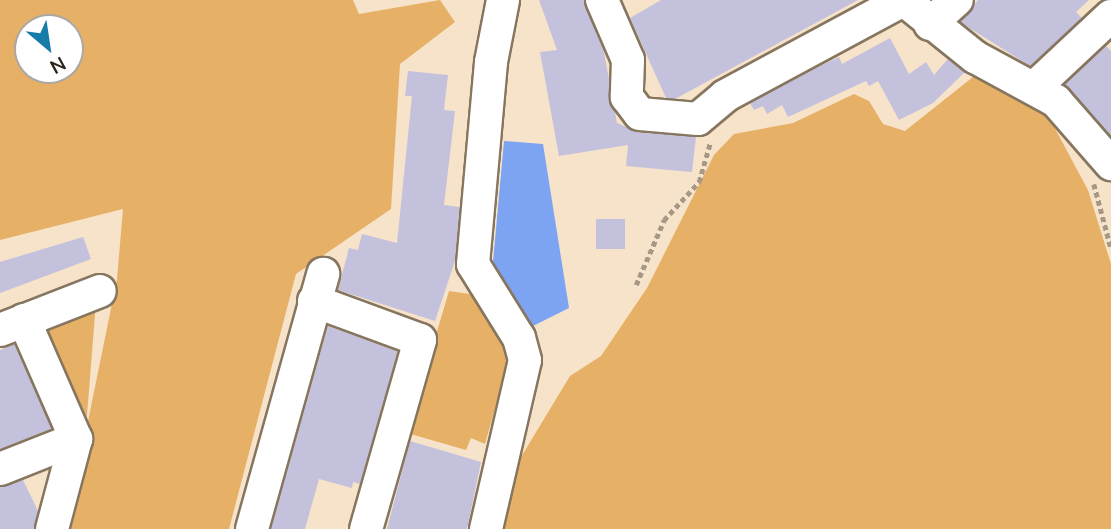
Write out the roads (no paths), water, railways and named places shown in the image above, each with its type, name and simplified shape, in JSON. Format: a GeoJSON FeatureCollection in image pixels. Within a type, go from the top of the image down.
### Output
{"type":"FeatureCollection","features":[{"type":"Feature","properties":{"kind":"street"},"geometry":{"type":"LineString","coordinates":[[486,529],[525,360],[519,338],[473,264],[491,62],[503,0]]}},
{"type":"Feature","properties":{"kind":"street"},"geometry":{"type":"LineString","coordinates":[[602,0],[628,60],[627,97],[640,114],[698,118],[725,96],[904,0],[930,24],[975,57],[1035,87],[1062,108],[1111,164]]}},
{"type":"Feature","properties":{"kind":"street"},"geometry":{"type":"LineString","coordinates":[[930,24],[957,0]]}},
{"type":"Feature","properties":{"kind":"street"},"geometry":{"type":"LineString","coordinates":[[1035,87],[1111,16]]}},
{"type":"Feature","properties":{"kind":"street"},"geometry":{"type":"LineString","coordinates":[[252,529],[318,288],[420,340],[366,529]]}},
{"type":"Feature","properties":{"kind":"street"},"geometry":{"type":"LineString","coordinates":[[52,529],[76,439],[12,325],[100,291]]}},
{"type":"Feature","properties":{"kind":"street"},"geometry":{"type":"LineString","coordinates":[[0,469],[76,439]]}},
{"type":"Feature","properties":{"kind":"water"},"geometry":{"type":"Polygon","coordinates":[[[504,141],[543,144],[569,308],[533,326],[493,262],[504,141]]]}}]}
